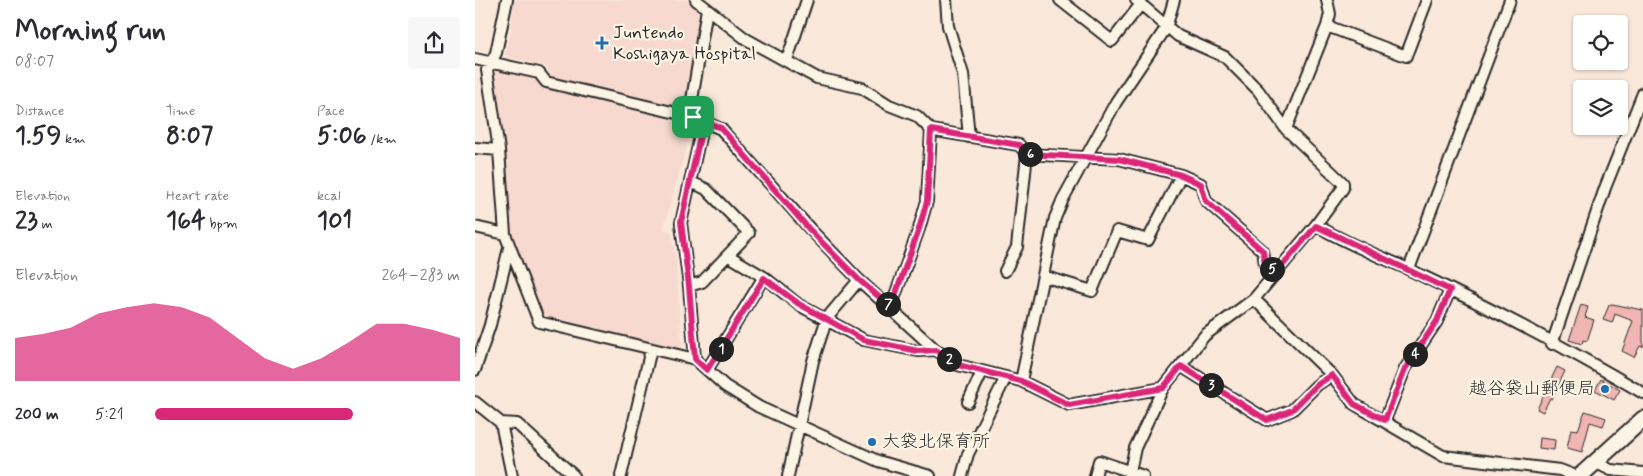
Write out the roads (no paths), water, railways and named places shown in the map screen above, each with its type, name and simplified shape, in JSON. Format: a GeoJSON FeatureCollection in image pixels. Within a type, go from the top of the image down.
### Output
{"type":"FeatureCollection","features":[{"type":"Feature","properties":{"kind":"street"},"geometry":{"type":"LineString","coordinates":[[507,0],[496,53],[487,70],[499,150],[505,234],[539,322],[695,359],[743,398],[878,461],[930,476]]}},
{"type":"Feature","properties":{"kind":"street"},"geometry":{"type":"LineString","coordinates":[[696,0],[746,39],[817,78],[863,88],[889,105],[917,116],[931,130],[1019,145],[1027,154],[1119,159],[1181,175],[1201,184],[1206,201],[1263,251],[1265,264],[1276,273]]}},
{"type":"Feature","properties":{"kind":"street"},"geometry":{"type":"LineString","coordinates":[[787,60],[807,0]]}},
{"type":"Feature","properties":{"kind":"street"},"geometry":{"type":"LineString","coordinates":[[946,0],[948,26],[963,74],[969,137]]}},
{"type":"Feature","properties":{"kind":"street"},"geometry":{"type":"LineString","coordinates":[[1059,0],[1112,41],[1138,2],[1166,28],[1178,36],[1225,57],[1258,90],[1286,128],[1343,183],[1343,188],[1316,226],[1254,299],[1205,335],[1163,388],[1135,448],[1129,474]]}},
{"type":"Feature","properties":{"kind":"street"},"geometry":{"type":"LineString","coordinates":[[1021,381],[1055,218],[1063,199],[1116,102],[1166,28],[1174,0]]}},
{"type":"Feature","properties":{"kind":"street"},"geometry":{"type":"LineString","coordinates":[[1286,128],[1327,26],[1330,14],[1327,0]]}},
{"type":"Feature","properties":{"kind":"street"},"geometry":{"type":"LineString","coordinates":[[1327,26],[1406,56],[1427,0]]}},
{"type":"Feature","properties":{"kind":"street"},"geometry":{"type":"LineString","coordinates":[[1409,269],[1510,0]]}},
{"type":"Feature","properties":{"kind":"street"},"geometry":{"type":"LineString","coordinates":[[695,359],[681,222],[701,132],[693,117],[691,106],[707,9]]}},
{"type":"Feature","properties":{"kind":"street"},"geometry":{"type":"LineString","coordinates":[[475,59],[539,73],[546,82],[693,117],[721,128],[809,229],[859,280],[891,307],[936,350],[958,365],[1005,379],[1021,381],[1069,405],[1163,388]]}},
{"type":"Feature","properties":{"kind":"street"},"geometry":{"type":"LineString","coordinates":[[1553,344],[1605,188],[1643,93]]}},
{"type":"Feature","properties":{"kind":"street"},"geometry":{"type":"LineString","coordinates":[[891,307],[927,201],[931,130]]}},
{"type":"Feature","properties":{"kind":"street"},"geometry":{"type":"LineString","coordinates":[[475,148],[499,150]]}},
{"type":"Feature","properties":{"kind":"street"},"geometry":{"type":"LineString","coordinates":[[1005,271],[1017,247],[1027,154]]}},
{"type":"Feature","properties":{"kind":"street"},"geometry":{"type":"LineString","coordinates":[[1043,276],[1092,291],[1117,231],[1148,240],[1181,175]]}},
{"type":"Feature","properties":{"kind":"street"},"geometry":{"type":"LineString","coordinates":[[689,286],[702,282],[749,233],[706,189],[691,182]]}},
{"type":"Feature","properties":{"kind":"street"},"geometry":{"type":"LineString","coordinates":[[1316,226],[1334,236],[1409,269],[1511,320],[1643,393]]}},
{"type":"Feature","properties":{"kind":"street"},"geometry":{"type":"LineString","coordinates":[[475,227],[505,234]]}},
{"type":"Feature","properties":{"kind":"street"},"geometry":{"type":"LineString","coordinates":[[475,370],[490,325],[509,248]]}},
{"type":"Feature","properties":{"kind":"street"},"geometry":{"type":"LineString","coordinates":[[729,256],[764,278],[799,304],[864,340],[918,351],[936,350]]}},
{"type":"Feature","properties":{"kind":"street"},"geometry":{"type":"LineString","coordinates":[[707,370],[764,278]]}},
{"type":"Feature","properties":{"kind":"street"},"geometry":{"type":"LineString","coordinates":[[788,476],[813,361],[827,318],[859,280]]}},
{"type":"Feature","properties":{"kind":"street"},"geometry":{"type":"LineString","coordinates":[[1385,420],[1405,369],[1437,321],[1450,290]]}},
{"type":"Feature","properties":{"kind":"street"},"geometry":{"type":"LineString","coordinates":[[1254,299],[1332,375],[1354,404],[1385,420],[1443,456],[1552,469],[1576,476]]}},
{"type":"Feature","properties":{"kind":"street"},"geometry":{"type":"LineString","coordinates":[[621,476],[651,349]]}},
{"type":"Feature","properties":{"kind":"street"},"geometry":{"type":"LineString","coordinates":[[1181,366],[1267,420],[1292,410],[1317,385],[1332,375]]}},
{"type":"Feature","properties":{"kind":"street"},"geometry":{"type":"LineString","coordinates":[[968,402],[982,372]]}},
{"type":"Feature","properties":{"kind":"street"},"geometry":{"type":"LineString","coordinates":[[962,476],[968,454],[1005,379]]}},
{"type":"Feature","properties":{"kind":"street"},"geometry":{"type":"LineString","coordinates":[[475,402],[501,422],[517,424],[574,476]]}},
{"type":"Feature","properties":{"kind":"street"},"geometry":{"type":"LineString","coordinates":[[1580,476],[1643,419]]}},
{"type":"Feature","properties":{"kind":"street"},"geometry":{"type":"LineString","coordinates":[[501,422],[512,476]]}},
{"type":"Feature","properties":{"kind":"street"},"geometry":{"type":"LineString","coordinates":[[1095,476],[1099,461],[1129,474],[1143,476]]}},
{"type":"Feature","properties":{"kind":"street"},"geometry":{"type":"LineString","coordinates":[[1596,463],[1611,470],[1643,473]]}},
{"type":"Feature","properties":{"kind":"place","name":"Juntendo Koshigaya Hospital"},"geometry":{"type":"Point","coordinates":[602,43]}},
{"type":"Feature","properties":{"kind":"place","name":"越谷袋山郵便局"},"geometry":{"type":"Point","coordinates":[1605,389]}},
{"type":"Feature","properties":{"kind":"place","name":"大袋北保育所"},"geometry":{"type":"Point","coordinates":[872,442]}}]}
